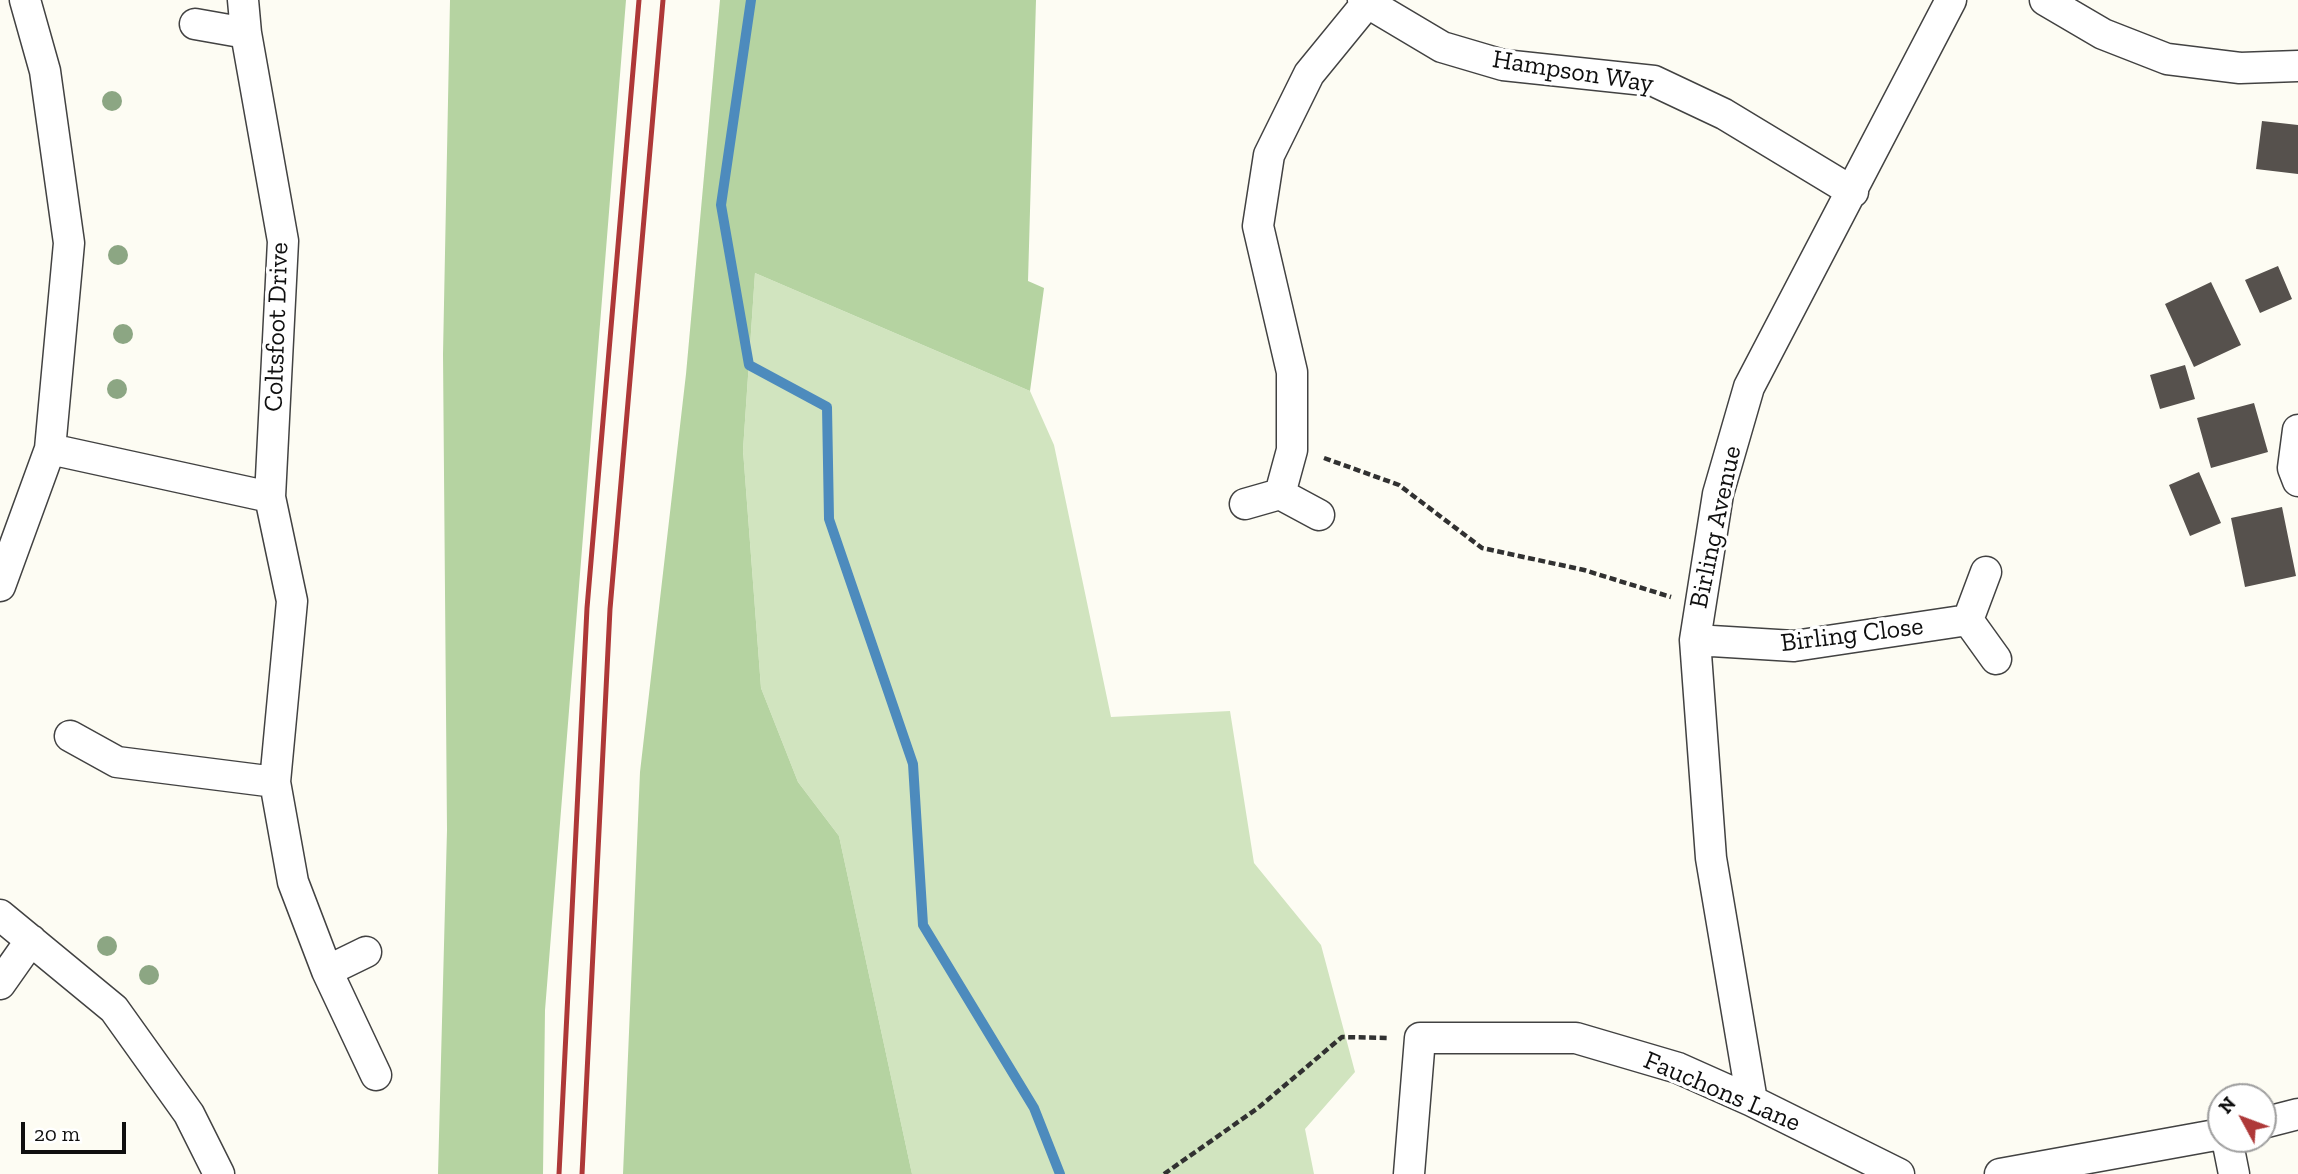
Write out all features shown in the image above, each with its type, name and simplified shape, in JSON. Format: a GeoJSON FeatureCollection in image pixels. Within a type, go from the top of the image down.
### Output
{"type":"FeatureCollection","features":[{"type":"Feature","properties":{"kind":"street"},"geometry":{"type":"LineString","coordinates":[[0,586],[50,449],[69,243],[45,71],[25,0]]}},
{"type":"Feature","properties":{"kind":"street","name":"Coltsfoot Drive"},"geometry":{"type":"LineString","coordinates":[[243,0],[246,33],[283,240],[270,497],[292,601],[275,782],[293,882],[327,971],[376,1075]]}},
{"type":"Feature","properties":{"kind":"street","name":"Birling Avenue"},"geometry":{"type":"LineString","coordinates":[[1752,1101],[1711,858],[1695,640],[1718,494],[1749,387],[1951,0]]}},
{"type":"Feature","properties":{"kind":"street"},"geometry":{"type":"LineString","coordinates":[[2045,0],[2103,34],[2167,60],[2240,68],[2298,66]]}},
{"type":"Feature","properties":{"kind":"street"},"geometry":{"type":"LineString","coordinates":[[1280,494],[1293,450],[1292,372],[1258,226],[1269,155],[1309,74],[1365,2]]}},
{"type":"Feature","properties":{"kind":"street","name":"Hampson Way"},"geometry":{"type":"LineString","coordinates":[[1365,2],[1442,47],[1503,65],[1654,81],[1724,114],[1853,191]]}},
{"type":"Feature","properties":{"kind":"street"},"geometry":{"type":"LineString","coordinates":[[195,24],[246,33]]}},
{"type":"Feature","properties":{"kind":"street"},"geometry":{"type":"LineString","coordinates":[[2298,430],[2293,468],[2298,481]]}},
{"type":"Feature","properties":{"kind":"street"},"geometry":{"type":"LineString","coordinates":[[50,449],[270,497]]}},
{"type":"Feature","properties":{"kind":"street"},"geometry":{"type":"LineString","coordinates":[[1245,504],[1280,494],[1320,515]]}},
{"type":"Feature","properties":{"kind":"street"},"geometry":{"type":"LineString","coordinates":[[1986,572],[1968,620],[1996,659]]}},
{"type":"Feature","properties":{"kind":"street","name":"Birling Close"},"geometry":{"type":"LineString","coordinates":[[1695,640],[1794,646],[1968,620]]}},
{"type":"Feature","properties":{"kind":"street"},"geometry":{"type":"LineString","coordinates":[[70,736],[117,762],[275,782]]}},
{"type":"Feature","properties":{"kind":"street"},"geometry":{"type":"LineString","coordinates":[[0,915],[114,1010],[189,1114],[219,1174]]}},
{"type":"Feature","properties":{"kind":"street"},"geometry":{"type":"LineString","coordinates":[[0,984],[31,940]]}},
{"type":"Feature","properties":{"kind":"street"},"geometry":{"type":"LineString","coordinates":[[327,971],[366,951]]}},
{"type":"Feature","properties":{"kind":"street"},"geometry":{"type":"LineString","coordinates":[[1409,1174],[1420,1038]]}},
{"type":"Feature","properties":{"kind":"street","name":"Fauchons Lane"},"geometry":{"type":"LineString","coordinates":[[1420,1038],[1576,1038],[1678,1068],[1752,1101],[1899,1174]]}},
{"type":"Feature","properties":{"kind":"street"},"geometry":{"type":"LineString","coordinates":[[2277,1119],[2298,1114]]}},
{"type":"Feature","properties":{"kind":"street"},"geometry":{"type":"LineString","coordinates":[[2000,1174],[2207,1137]]}},
{"type":"Feature","properties":{"kind":"street"},"geometry":{"type":"LineString","coordinates":[[2230,1153],[2234,1174]]}},
{"type":"Feature","properties":{"kind":"path"},"geometry":{"type":"LineString","coordinates":[[1293,450],[1330,459],[1398,485],[1482,548],[1584,570],[1699,606]]}},
{"type":"Feature","properties":{"kind":"path"},"geometry":{"type":"LineString","coordinates":[[1164,1174],[1258,1108],[1342,1037],[1420,1038]]}},
{"type":"Feature","properties":{"kind":"green space"},"geometry":{"type":"Polygon","coordinates":[[[450,0],[626,0],[545,1010],[543,1174],[438,1174],[447,830],[443,354],[450,0]]]}},
{"type":"Feature","properties":{"kind":"green space"},"geometry":{"type":"Polygon","coordinates":[[[720,0],[1036,0],[1028,281],[1044,288],[1030,391],[755,273],[743,450],[761,688],[798,782],[839,836],[912,1174],[623,1174],[640,772],[686,374],[720,0]]]}},
{"type":"Feature","properties":{"kind":"green space"},"geometry":{"type":"Polygon","coordinates":[[[755,273],[1030,391],[1054,445],[1111,717],[1230,711],[1254,863],[1321,945],[1355,1072],[1305,1129],[1314,1174],[912,1174],[839,836],[798,782],[761,688],[743,450],[755,273]]]}},
{"type":"Feature","properties":{"kind":"building"},"geometry":{"type":"Polygon","coordinates":[[[2262,121],[2298,125],[2298,174],[2256,169],[2262,121]]]}},
{"type":"Feature","properties":{"kind":"building"},"geometry":{"type":"Polygon","coordinates":[[[2278,266],[2292,299],[2260,313],[2245,280],[2278,266]]]}},
{"type":"Feature","properties":{"kind":"building"},"geometry":{"type":"Polygon","coordinates":[[[2211,282],[2241,345],[2194,367],[2165,304],[2211,282]]]}},
{"type":"Feature","properties":{"kind":"building"},"geometry":{"type":"Polygon","coordinates":[[[2185,365],[2195,399],[2160,409],[2150,375],[2185,365]]]}},
{"type":"Feature","properties":{"kind":"building"},"geometry":{"type":"Polygon","coordinates":[[[2254,403],[2268,452],[2211,468],[2197,418],[2254,403]]]}},
{"type":"Feature","properties":{"kind":"building"},"geometry":{"type":"Polygon","coordinates":[[[2199,472],[2221,523],[2190,536],[2169,485],[2199,472]]]}},
{"type":"Feature","properties":{"kind":"building"},"geometry":{"type":"Polygon","coordinates":[[[2282,507],[2296,576],[2245,587],[2231,518],[2282,507]]]}},
{"type":"Feature","properties":{"kind":"waterway"},"geometry":{"type":"LineString","coordinates":[[751,0],[721,205],[749,365],[827,407],[829,519],[913,764],[923,925],[1034,1108],[1060,1174]]}},
{"type":"Feature","properties":{"kind":"railway"},"geometry":{"type":"LineString","coordinates":[[559,1174],[587,608],[639,0]]}},
{"type":"Feature","properties":{"kind":"railway"},"geometry":{"type":"LineString","coordinates":[[582,1174],[610,609],[663,0]]}}]}
